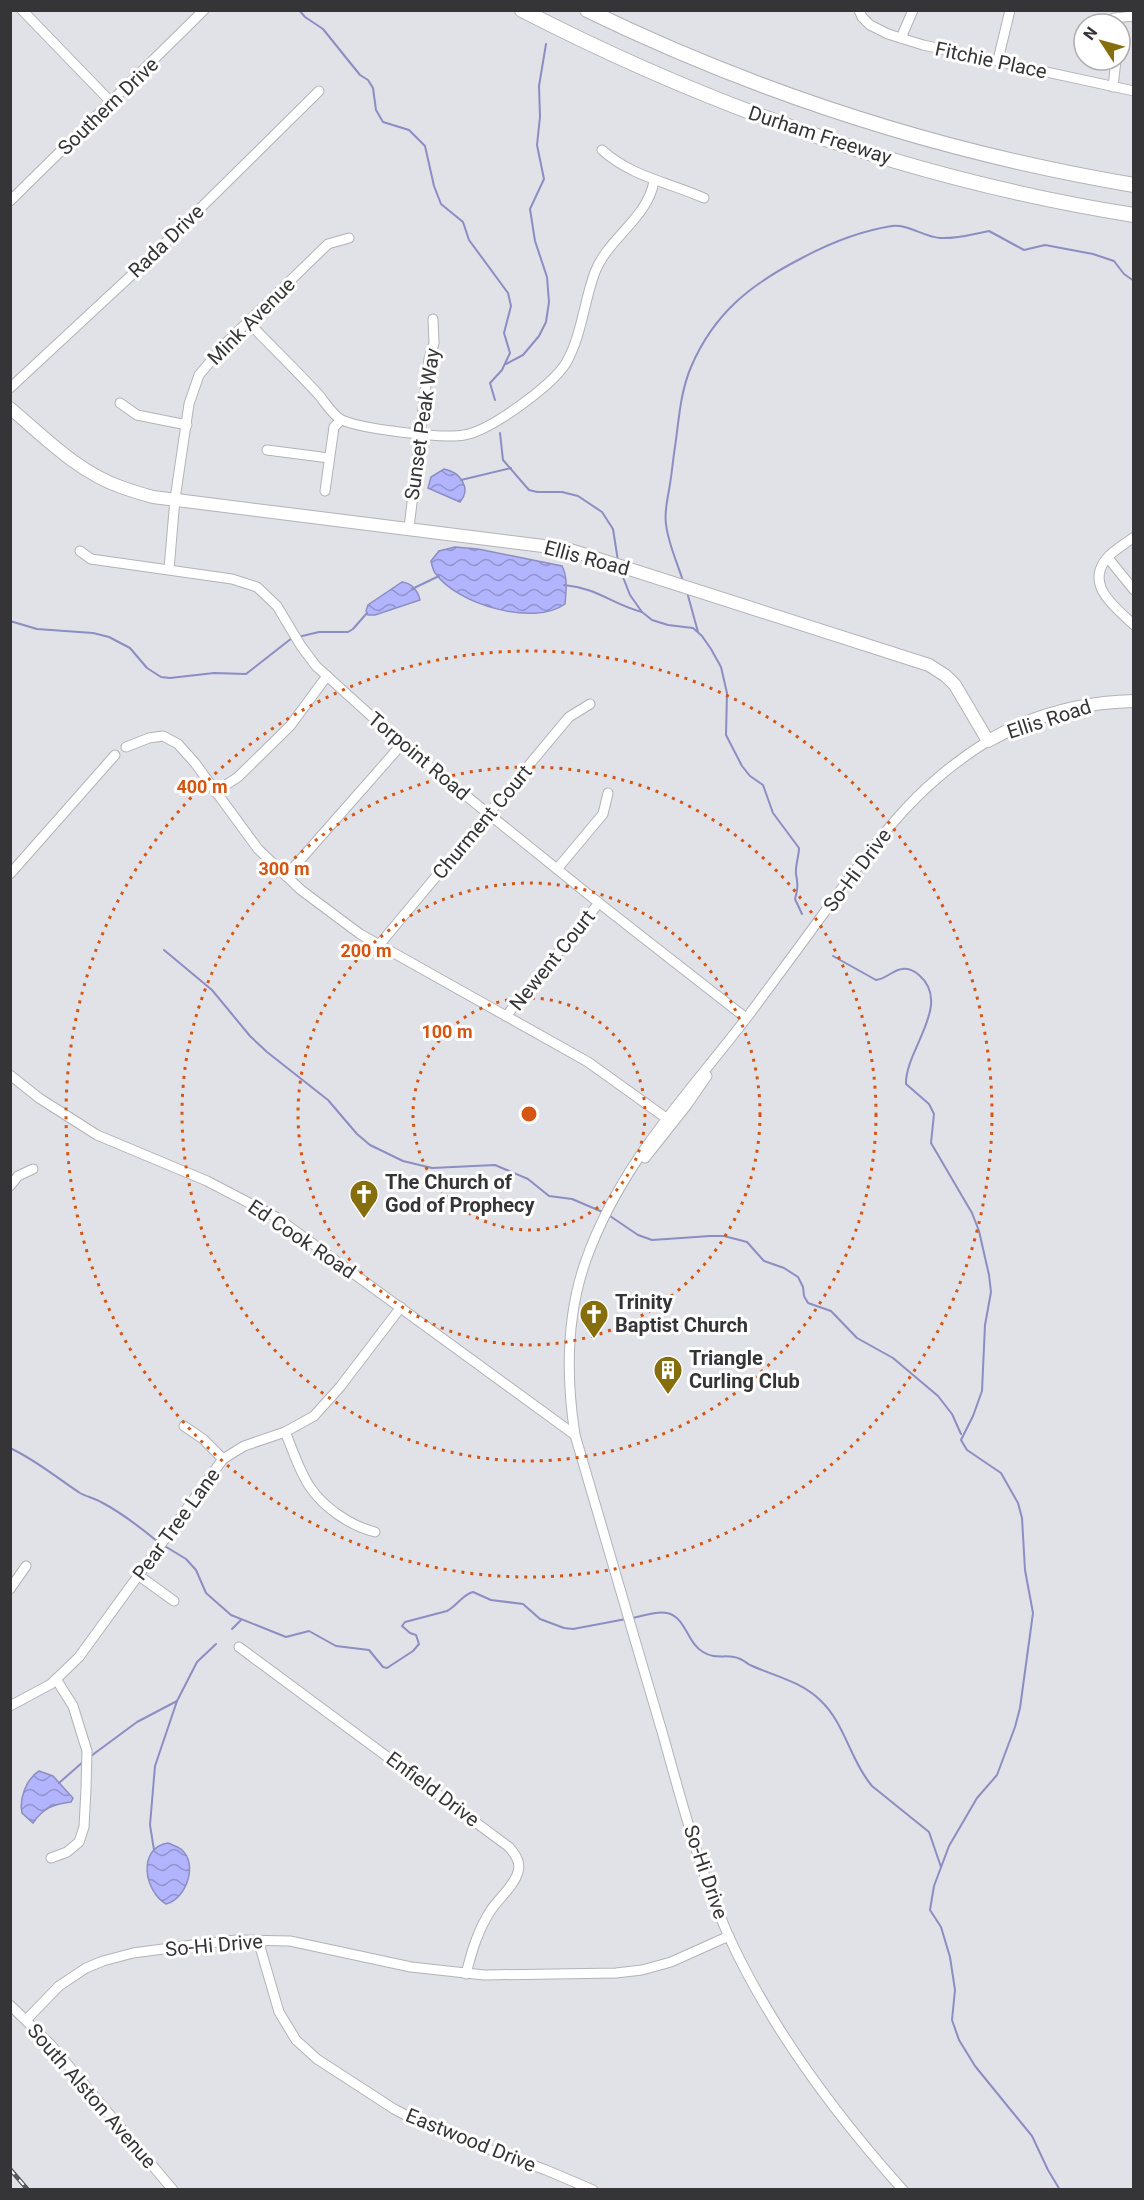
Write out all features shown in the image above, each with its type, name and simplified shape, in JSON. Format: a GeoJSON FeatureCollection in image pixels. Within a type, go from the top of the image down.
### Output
{"type":"FeatureCollection","features":[{"type":"Feature","properties":{"kind":"highway","name":"Durham Freeway"},"geometry":{"type":"LineString","coordinates":[[522,10],[664,78],[753,114],[814,135],[968,180],[1134,215]]}},
{"type":"Feature","properties":{"kind":"highway","name":"Durham Freeway"},"geometry":{"type":"LineString","coordinates":[[587,10],[714,67],[854,117],[925,139],[1006,159],[1134,185]]}},
{"type":"Feature","properties":{"kind":"main road","name":"Ellis Road"},"geometry":{"type":"LineString","coordinates":[[10,408],[63,454],[84,469],[119,487],[153,496],[567,549],[929,664],[946,676],[955,686],[974,714],[988,741],[1020,724],[1046,715],[1098,703],[1134,701]]}},
{"type":"Feature","properties":{"kind":"street"},"geometry":{"type":"LineString","coordinates":[[22,10],[111,102]]}},
{"type":"Feature","properties":{"kind":"street","name":"Southern Drive"},"geometry":{"type":"LineString","coordinates":[[10,201],[204,10]]}},
{"type":"Feature","properties":{"kind":"street","name":"Fitchie Place"},"geometry":{"type":"LineString","coordinates":[[859,10],[870,25],[923,45],[1134,92]]}},
{"type":"Feature","properties":{"kind":"street"},"geometry":{"type":"LineString","coordinates":[[901,38],[914,10]]}},
{"type":"Feature","properties":{"kind":"street"},"geometry":{"type":"LineString","coordinates":[[998,60],[1010,10]]}},
{"type":"Feature","properties":{"kind":"street"},"geometry":{"type":"LineString","coordinates":[[1113,87],[1115,72]]}},
{"type":"Feature","properties":{"kind":"street","name":"Rada Drive"},"geometry":{"type":"LineString","coordinates":[[10,388],[150,258],[319,91]]}},
{"type":"Feature","properties":{"kind":"street"},"geometry":{"type":"LineString","coordinates":[[602,150],[623,166],[654,181],[678,186],[704,198]]}},
{"type":"Feature","properties":{"kind":"street"},"geometry":{"type":"LineString","coordinates":[[248,322],[340,420],[362,426],[420,434],[464,435],[476,431],[538,393],[554,379],[572,352],[599,263],[641,209],[653,189],[654,181]]}},
{"type":"Feature","properties":{"kind":"street","name":"Mink Avenue"},"geometry":{"type":"LineString","coordinates":[[169,569],[175,499],[192,391],[199,375],[248,322],[328,244],[349,238]]}},
{"type":"Feature","properties":{"kind":"street","name":"Sunset Peak Way"},"geometry":{"type":"LineString","coordinates":[[409,528],[429,359],[434,343],[434,319]]}},
{"type":"Feature","properties":{"kind":"street"},"geometry":{"type":"LineString","coordinates":[[120,403],[137,416],[187,424]]}},
{"type":"Feature","properties":{"kind":"street"},"geometry":{"type":"LineString","coordinates":[[326,491],[334,427],[340,420]]}},
{"type":"Feature","properties":{"kind":"street"},"geometry":{"type":"LineString","coordinates":[[267,450],[329,458]]}},
{"type":"Feature","properties":{"kind":"street"},"geometry":{"type":"LineString","coordinates":[[1134,537],[1108,558],[1102,567],[1100,586],[1106,599],[1134,625]]}},
{"type":"Feature","properties":{"kind":"street","name":"Torpoint Road"},"geometry":{"type":"LineString","coordinates":[[80,551],[91,559],[232,579],[257,587],[277,606],[301,646],[327,676],[402,744],[598,903],[746,1018]]}},
{"type":"Feature","properties":{"kind":"street"},"geometry":{"type":"LineString","coordinates":[[1108,558],[1134,590]]}},
{"type":"Feature","properties":{"kind":"street"},"geometry":{"type":"LineString","coordinates":[[215,792],[238,777],[290,726],[327,676]]}},
{"type":"Feature","properties":{"kind":"street","name":"Churment Court"},"geometry":{"type":"LineString","coordinates":[[379,945],[569,717],[590,705]]}},
{"type":"Feature","properties":{"kind":"street"},"geometry":{"type":"LineString","coordinates":[[126,747],[149,738],[163,736],[178,744],[195,763],[258,849],[285,876],[360,934],[607,1074],[666,1118]]}},
{"type":"Feature","properties":{"kind":"street","name":"So-Hi Drive"},"geometry":{"type":"LineString","coordinates":[[26,2019],[59,1986],[86,1968],[103,1960],[154,1950],[258,1940],[310,1943],[411,1966],[466,1974],[616,1973],[642,1970],[671,1962],[729,1936],[704,1873],[688,1822],[575,1435],[570,1405],[570,1329],[585,1263],[611,1203],[631,1167],[899,814],[942,772],[988,741]]}},
{"type":"Feature","properties":{"kind":"street"},"geometry":{"type":"LineString","coordinates":[[285,876],[402,744]]}},
{"type":"Feature","properties":{"kind":"street"},"geometry":{"type":"LineString","coordinates":[[10,874],[115,755]]}},
{"type":"Feature","properties":{"kind":"street"},"geometry":{"type":"LineString","coordinates":[[557,869],[603,814],[608,792]]}},
{"type":"Feature","properties":{"kind":"street","name":"Newent Court"},"geometry":{"type":"LineString","coordinates":[[506,1016],[598,903]]}},
{"type":"Feature","properties":{"kind":"street","name":"So-Hi Drive"},"geometry":{"type":"LineString","coordinates":[[611,1203],[687,1105],[746,1018]]}},
{"type":"Feature","properties":{"kind":"street","name":"Ed Cook Road"},"geometry":{"type":"LineString","coordinates":[[10,1075],[39,1098],[98,1135],[197,1176],[266,1210],[575,1435]]}},
{"type":"Feature","properties":{"kind":"street"},"geometry":{"type":"LineString","coordinates":[[10,1186],[14,1173],[33,1169]]}},
{"type":"Feature","properties":{"kind":"street","name":"Pear Tree Lane"},"geometry":{"type":"LineString","coordinates":[[10,1706],[56,1679],[79,1657],[223,1459],[244,1446],[285,1432],[314,1416],[401,1307]]}},
{"type":"Feature","properties":{"kind":"street"},"geometry":{"type":"LineString","coordinates":[[184,1426],[203,1439],[223,1459]]}},
{"type":"Feature","properties":{"kind":"street"},"geometry":{"type":"LineString","coordinates":[[285,1432],[309,1486],[321,1500],[362,1529],[375,1532]]}},
{"type":"Feature","properties":{"kind":"street"},"geometry":{"type":"LineString","coordinates":[[10,1589],[26,1566]]}},
{"type":"Feature","properties":{"kind":"street"},"geometry":{"type":"LineString","coordinates":[[138,1575],[174,1600]]}},
{"type":"Feature","properties":{"kind":"street","name":"Enfield Drive"},"geometry":{"type":"LineString","coordinates":[[239,1647],[515,1853],[518,1860],[518,1873],[493,1907],[479,1932],[466,1974]]}},
{"type":"Feature","properties":{"kind":"street"},"geometry":{"type":"LineString","coordinates":[[51,1858],[67,1852],[79,1842],[84,1827],[87,1751],[73,1706],[56,1679]]}},
{"type":"Feature","properties":{"kind":"street"},"geometry":{"type":"LineString","coordinates":[[729,1936],[761,1998],[799,2059],[903,2190]]}},
{"type":"Feature","properties":{"kind":"street","name":"Eastwood Drive"},"geometry":{"type":"LineString","coordinates":[[258,1940],[279,2012],[296,2040],[317,2060],[417,2121],[592,2190]]}},
{"type":"Feature","properties":{"kind":"street","name":"South Alston Avenue"},"geometry":{"type":"LineString","coordinates":[[10,2005],[59,2054],[173,2190]]}},
{"type":"Feature","properties":{"kind":"water"},"geometry":{"type":"Polygon","coordinates":[[[444,469],[455,473],[462,481],[465,491],[460,502],[428,488],[431,477],[444,469]]]}},
{"type":"Feature","properties":{"kind":"water"},"geometry":{"type":"Polygon","coordinates":[[[455,547],[478,549],[562,566],[566,580],[565,604],[551,611],[516,613],[478,603],[461,595],[446,585],[436,574],[431,561],[439,551],[455,547]]]}},
{"type":"Feature","properties":{"kind":"water"},"geometry":{"type":"Polygon","coordinates":[[[402,582],[414,588],[420,600],[375,615],[368,615],[366,611],[368,605],[402,582]]]}},
{"type":"Feature","properties":{"kind":"water"},"geometry":{"type":"Polygon","coordinates":[[[39,1771],[53,1776],[73,1798],[71,1802],[45,1810],[33,1823],[22,1813],[21,1808],[24,1790],[30,1779],[39,1771]]]}},
{"type":"Feature","properties":{"kind":"water"},"geometry":{"type":"Polygon","coordinates":[[[168,1843],[181,1849],[186,1855],[189,1872],[188,1880],[179,1895],[166,1904],[153,1890],[147,1870],[152,1853],[158,1847],[168,1843]]]}},
{"type":"Feature","properties":{"kind":"waterway"},"geometry":{"type":"LineString","coordinates":[[299,10],[323,29],[360,75],[368,80],[373,88],[376,110],[383,122],[409,130],[425,146],[434,186],[441,204],[463,222],[469,240],[508,293],[511,306],[504,333],[510,353],[502,370],[490,383],[495,400]]}},
{"type":"Feature","properties":{"kind":"waterway"},"geometry":{"type":"LineString","coordinates":[[506,364],[523,355],[539,336],[546,322],[549,302],[547,277],[535,241],[530,209],[544,179],[537,145],[540,117],[539,86],[546,44]]}},
{"type":"Feature","properties":{"kind":"waterway"},"geometry":{"type":"LineString","coordinates":[[683,581],[669,538],[666,514],[684,387],[700,348],[711,331],[736,302],[766,278],[834,243],[868,231],[898,226],[940,238],[989,231],[1024,250],[1045,245],[1093,254],[1114,261],[1124,274],[1134,281]]}},
{"type":"Feature","properties":{"kind":"waterway"},"geometry":{"type":"LineString","coordinates":[[500,433],[503,460],[529,490],[562,492],[578,496],[602,512],[613,529],[618,561]]}},
{"type":"Feature","properties":{"kind":"waterway"},"geometry":{"type":"LineString","coordinates":[[461,480],[511,468]]}},
{"type":"Feature","properties":{"kind":"waterway"},"geometry":{"type":"LineString","coordinates":[[621,572],[630,595],[642,612],[652,620],[668,625],[693,628],[702,636],[721,667],[727,693],[726,735],[742,766],[750,776],[763,785],[773,813],[799,848],[795,899],[802,914]]}},
{"type":"Feature","properties":{"kind":"waterway"},"geometry":{"type":"LineString","coordinates":[[412,589],[439,576]]}},
{"type":"Feature","properties":{"kind":"waterway"},"geometry":{"type":"LineString","coordinates":[[564,585],[596,593],[642,612]]}},
{"type":"Feature","properties":{"kind":"waterway"},"geometry":{"type":"LineString","coordinates":[[687,592],[698,632]]}},
{"type":"Feature","properties":{"kind":"waterway"},"geometry":{"type":"LineString","coordinates":[[298,637],[319,632],[348,632],[367,613]]}},
{"type":"Feature","properties":{"kind":"waterway"},"geometry":{"type":"LineString","coordinates":[[10,621],[37,629],[93,633],[109,637],[130,648],[147,668],[161,677],[170,678],[214,673],[246,674],[292,638]]}},
{"type":"Feature","properties":{"kind":"waterway"},"geometry":{"type":"LineString","coordinates":[[164,950],[212,990],[250,1036],[328,1100],[357,1134],[370,1145],[403,1161],[432,1168],[495,1165],[528,1179],[549,1196],[572,1199],[605,1213]]}},
{"type":"Feature","properties":{"kind":"waterway"},"geometry":{"type":"LineString","coordinates":[[833,956],[876,980],[899,970],[911,970],[919,975],[928,987],[931,999],[930,1013],[912,1057],[906,1084],[929,1104],[934,1114],[931,1143],[972,1213],[979,1231],[989,1275],[991,1292],[985,1325],[982,1391],[961,1440],[967,1450],[1001,1473],[1018,1503],[1022,1518],[1025,1570],[1033,1613],[1020,1708],[1015,1727],[997,1775],[977,1798],[949,1846],[934,1886],[930,1910],[941,1927],[950,1957],[955,1990],[952,2020],[959,2040],[975,2066],[1032,2136],[1060,2190]]}},
{"type":"Feature","properties":{"kind":"waterway"},"geometry":{"type":"LineString","coordinates":[[610,1216],[638,1235],[652,1240],[724,1236],[747,1242],[764,1261],[784,1268],[798,1277],[808,1303],[831,1311],[857,1338],[893,1358],[938,1396],[952,1414],[961,1434]]}},
{"type":"Feature","properties":{"kind":"waterway"},"geometry":{"type":"LineString","coordinates":[[10,1448],[80,1493],[116,1511],[158,1542]]}},
{"type":"Feature","properties":{"kind":"waterway"},"geometry":{"type":"LineString","coordinates":[[163,1545],[186,1559],[196,1570],[206,1593],[231,1615],[286,1637],[309,1631],[336,1646],[369,1650],[383,1667],[387,1668],[413,1651],[419,1644],[416,1635],[402,1626],[405,1622],[447,1611],[473,1592],[491,1600],[523,1604],[540,1619],[564,1628],[573,1629],[626,1619]]}},
{"type":"Feature","properties":{"kind":"waterway"},"geometry":{"type":"LineString","coordinates":[[631,1618],[659,1612],[673,1615],[683,1625],[693,1643],[703,1652],[739,1658],[812,1693],[836,1719],[858,1765],[872,1786],[929,1832],[941,1867]]}},
{"type":"Feature","properties":{"kind":"waterway"},"geometry":{"type":"LineString","coordinates":[[232,1629],[241,1620]]}},
{"type":"Feature","properties":{"kind":"waterway"},"geometry":{"type":"LineString","coordinates":[[154,1850],[150,1825],[155,1766],[177,1701],[197,1662],[216,1644]]}},
{"type":"Feature","properties":{"kind":"waterway"},"geometry":{"type":"LineString","coordinates":[[91,1756],[137,1722],[177,1701]]}},
{"type":"Feature","properties":{"kind":"waterway"},"geometry":{"type":"LineString","coordinates":[[59,1783],[84,1761]]}},
{"type":"Feature","properties":{"kind":"railway"},"geometry":{"type":"LineString","coordinates":[[10,2169],[28,2190]]}},
{"type":"Feature","properties":{"kind":"place","name":"The Church of God of Prophecy"},"geometry":{"type":"Point","coordinates":[364,1220]}},
{"type":"Feature","properties":{"kind":"place","name":"Trinity Baptist Church"},"geometry":{"type":"Point","coordinates":[594,1340]}},
{"type":"Feature","properties":{"kind":"place","name":"Triangle Curling Club"},"geometry":{"type":"Point","coordinates":[668,1396]}}]}
